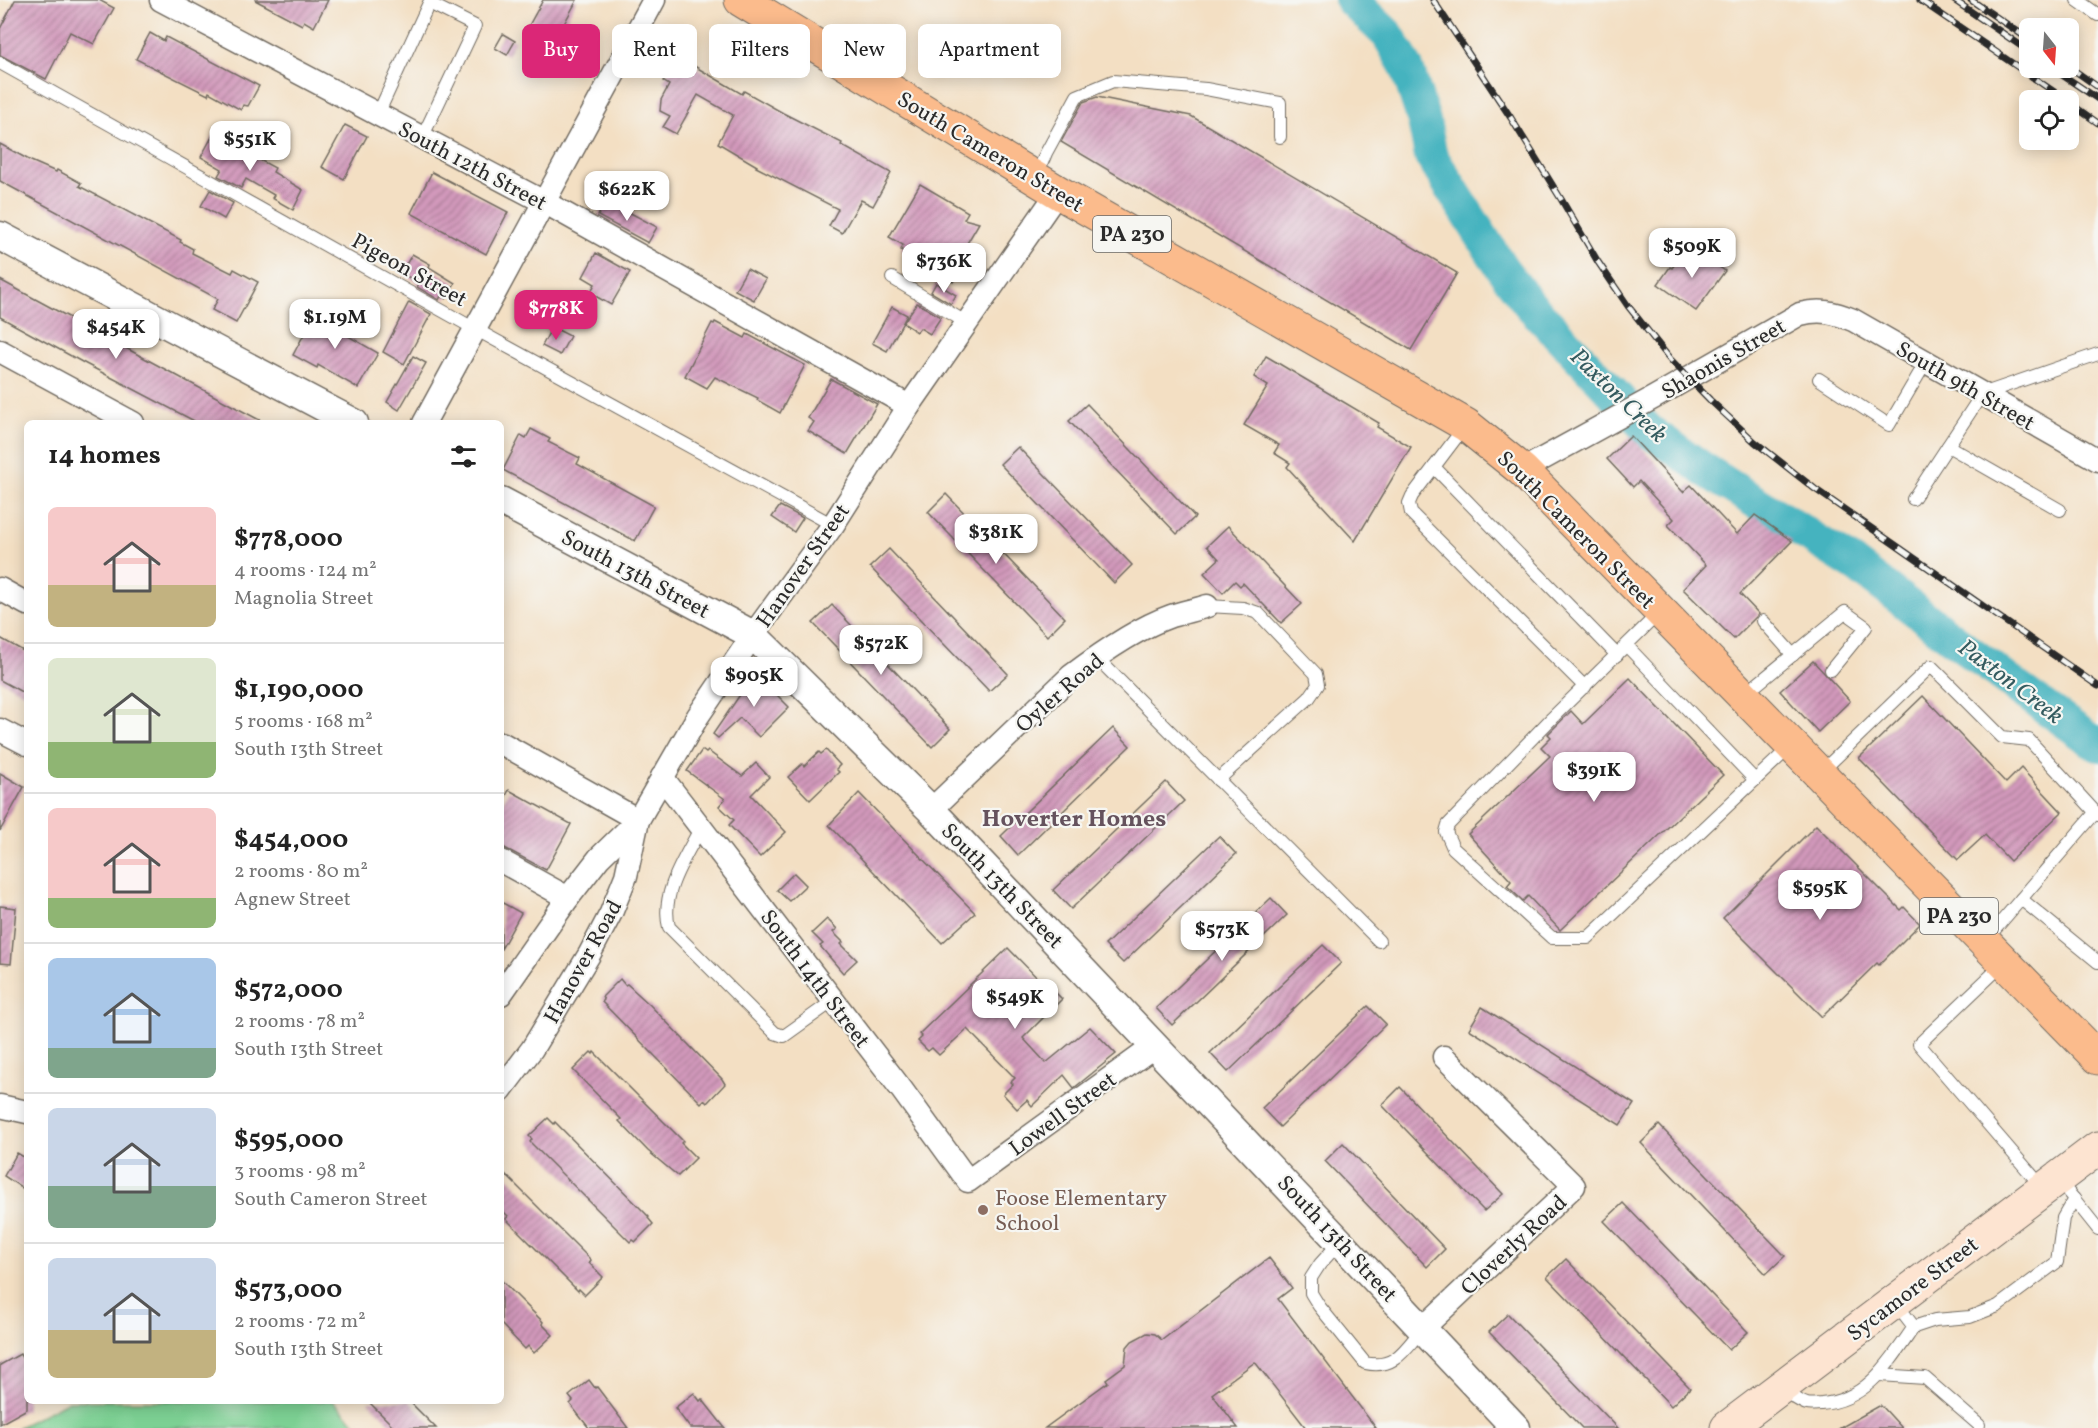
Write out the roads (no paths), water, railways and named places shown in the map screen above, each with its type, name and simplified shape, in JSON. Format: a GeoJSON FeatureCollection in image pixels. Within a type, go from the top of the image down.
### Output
{"type":"FeatureCollection","features":[{"type":"Feature","properties":{"kind":"main road","name":"South Cameron Street"},"geometry":{"type":"LineString","coordinates":[[741,0],[1047,185],[1466,425],[1522,470],[2098,1058]]}},
{"type":"Feature","properties":{"kind":"main road","name":"Sycamore Street"},"geometry":{"type":"LineString","coordinates":[[1727,1428],[1894,1302],[2058,1189],[2098,1148]]}},
{"type":"Feature","properties":{"kind":"street","name":"South 12th Street"},"geometry":{"type":"LineString","coordinates":[[161,0],[544,202],[909,406]]}},
{"type":"Feature","properties":{"kind":"street"},"geometry":{"type":"LineString","coordinates":[[426,420],[654,0]]}},
{"type":"Feature","properties":{"kind":"street","name":"Hanover Street"},"geometry":{"type":"LineString","coordinates":[[504,991],[567,898],[599,858],[638,820],[698,716],[753,635],[833,525],[909,406],[967,323],[1047,185]]}},
{"type":"Feature","properties":{"kind":"street"},"geometry":{"type":"LineString","coordinates":[[0,236],[348,420]]}},
{"type":"Feature","properties":{"kind":"street","name":"Shaonis Street"},"geometry":{"type":"LineString","coordinates":[[1522,470],[1800,314],[1815,310],[1833,312]]}},
{"type":"Feature","properties":{"kind":"street","name":"South 9th Street"},"geometry":{"type":"LineString","coordinates":[[1833,312],[1853,320],[2098,460]]}},
{"type":"Feature","properties":{"kind":"street"},"geometry":{"type":"LineString","coordinates":[[0,351],[127,420]]}},
{"type":"Feature","properties":{"kind":"street","name":"South 13th Street"},"geometry":{"type":"LineString","coordinates":[[504,503],[753,635],[932,810],[1516,1428]]}},
{"type":"Feature","properties":{"kind":"street"},"geometry":{"type":"LineString","coordinates":[[0,589],[24,602]]}},
{"type":"Feature","properties":{"kind":"street","name":"Oyler Road"},"geometry":{"type":"LineString","coordinates":[[932,810],[1071,676],[1095,657],[1169,617],[1208,606]]}},
{"type":"Feature","properties":{"kind":"street"},"geometry":{"type":"LineString","coordinates":[[0,730],[24,742]]}},
{"type":"Feature","properties":{"kind":"street"},"geometry":{"type":"LineString","coordinates":[[504,745],[638,820]]}},
{"type":"Feature","properties":{"kind":"street","name":"South 14th Street"},"geometry":{"type":"LineString","coordinates":[[662,777],[902,1090],[968,1181]]}},
{"type":"Feature","properties":{"kind":"street","name":"Hanover Road"},"geometry":{"type":"LineString","coordinates":[[504,1086],[532,1049],[589,955],[611,913],[626,876],[638,820]]}},
{"type":"Feature","properties":{"kind":"street"},"geometry":{"type":"LineString","coordinates":[[504,863],[567,898]]}},
{"type":"Feature","properties":{"kind":"street","name":"Lowell Street"},"geometry":{"type":"LineString","coordinates":[[968,1181],[1156,1046]]}},
{"type":"Feature","properties":{"kind":"street","name":"Cloverly Road"},"geometry":{"type":"LineString","coordinates":[[1423,1328],[1575,1186],[1444,1057]]}},
{"type":"Feature","properties":{"kind":"street"},"geometry":{"type":"LineString","coordinates":[[0,1106],[24,1111]]}},
{"type":"Feature","properties":{"kind":"lane"},"geometry":{"type":"LineString","coordinates":[[2077,0],[2098,15]]}},
{"type":"Feature","properties":{"kind":"lane"},"geometry":{"type":"LineString","coordinates":[[378,114],[429,3],[475,26],[422,138]]}},
{"type":"Feature","properties":{"kind":"lane","name":"Pigeon Street"},"geometry":{"type":"LineString","coordinates":[[0,63],[475,329],[833,525]]}},
{"type":"Feature","properties":{"kind":"lane"},"geometry":{"type":"LineString","coordinates":[[1047,185],[1046,153],[1077,96],[1113,81],[1206,89],[1280,103],[1280,137]]}},
{"type":"Feature","properties":{"kind":"lane"},"geometry":{"type":"LineString","coordinates":[[892,278],[967,323]]}},
{"type":"Feature","properties":{"kind":"lane"},"geometry":{"type":"LineString","coordinates":[[1913,499],[1983,394],[2098,354]]}},
{"type":"Feature","properties":{"kind":"lane"},"geometry":{"type":"LineString","coordinates":[[1819,379],[1889,425],[1926,362]]}},
{"type":"Feature","properties":{"kind":"lane"},"geometry":{"type":"LineString","coordinates":[[1466,425],[1412,496],[1409,503],[1411,513],[1585,687]]}},
{"type":"Feature","properties":{"kind":"lane"},"geometry":{"type":"LineString","coordinates":[[1948,446],[2060,510]]}},
{"type":"Feature","properties":{"kind":"lane"},"geometry":{"type":"LineString","coordinates":[[1434,467],[1617,655]]}},
{"type":"Feature","properties":{"kind":"lane"},"geometry":{"type":"LineString","coordinates":[[1208,606],[1243,608],[1258,613],[1316,674],[1318,685],[1309,698],[1218,780]]}},
{"type":"Feature","properties":{"kind":"lane"},"geometry":{"type":"LineString","coordinates":[[1661,612],[1552,718],[1448,825],[1446,832],[1453,848],[1552,938],[1588,938],[1792,745]]}},
{"type":"Feature","properties":{"kind":"lane"},"geometry":{"type":"LineString","coordinates":[[1743,696],[1845,612],[1866,627],[1831,670]]}},
{"type":"Feature","properties":{"kind":"lane"},"geometry":{"type":"LineString","coordinates":[[1763,621],[1793,655]]}},
{"type":"Feature","properties":{"kind":"lane"},"geometry":{"type":"LineString","coordinates":[[1627,646],[1755,780]]}},
{"type":"Feature","properties":{"kind":"lane"},"geometry":{"type":"LineString","coordinates":[[1095,657],[1379,941]]}},
{"type":"Feature","properties":{"kind":"lane"},"geometry":{"type":"LineString","coordinates":[[1820,774],[1931,666],[2002,737],[2029,740],[2097,814],[2021,899],[1994,952],[1919,1044],[2098,1229]]}},
{"type":"Feature","properties":{"kind":"lane"},"geometry":{"type":"LineString","coordinates":[[700,827],[668,895],[669,927],[775,1033],[784,1036],[833,1001]]}},
{"type":"Feature","properties":{"kind":"lane"},"geometry":{"type":"LineString","coordinates":[[2021,899],[2098,962]]}},
{"type":"Feature","properties":{"kind":"lane"},"geometry":{"type":"LineString","coordinates":[[1780,1388],[1808,1404],[1838,1401],[1853,1395],[1880,1375],[1914,1327],[1935,1320],[1970,1317],[1998,1306],[2058,1262],[2063,1218],[2058,1189]]}},
{"type":"Feature","properties":{"kind":"lane"},"geometry":{"type":"LineString","coordinates":[[1341,1241],[1320,1264],[1311,1278],[1311,1293],[1365,1363],[1376,1366],[1391,1363],[1423,1328]]}},
{"type":"Feature","properties":{"kind":"lane"},"geometry":{"type":"LineString","coordinates":[[1894,1302],[1914,1327]]}},
{"type":"Feature","properties":{"kind":"lane"},"geometry":{"type":"LineString","coordinates":[[1880,1375],[1925,1378],[1979,1425]]}},
{"type":"Feature","properties":{"kind":"waterway","name":"Paxton Creek"},"geometry":{"type":"LineString","coordinates":[[1351,0],[1388,35],[1407,68],[1424,121],[1431,156],[1503,270],[1530,305],[1649,431],[1705,470],[1854,564],[2018,688],[2098,745]]}},
{"type":"Feature","properties":{"kind":"railway"},"geometry":{"type":"LineString","coordinates":[[1433,0],[1511,118],[1598,262],[1628,306],[1670,359],[1755,442],[1815,489],[2098,686]]}},
{"type":"Feature","properties":{"kind":"railway"},"geometry":{"type":"LineString","coordinates":[[1920,0],[2051,90]]}},
{"type":"Feature","properties":{"kind":"railway"},"geometry":{"type":"LineString","coordinates":[[1954,0],[2019,44]]}},
{"type":"Feature","properties":{"kind":"railway"},"geometry":{"type":"LineString","coordinates":[[1971,0],[2019,33]]}},
{"type":"Feature","properties":{"kind":"railway"},"geometry":{"type":"LineString","coordinates":[[2079,74],[2098,87]]}},
{"type":"Feature","properties":{"kind":"railway"},"geometry":{"type":"LineString","coordinates":[[2067,78],[2098,99]]}},
{"type":"Feature","properties":{"kind":"railway"},"geometry":{"type":"LineString","coordinates":[[2079,110],[2098,123]]}},
{"type":"Feature","properties":{"kind":"place","name":"Foose Elementary School"},"geometry":{"type":"Point","coordinates":[983,1210]}},
{"type":"Feature","properties":{"kind":"district","name":"Hoverter Homes"},"geometry":{"type":"Point","coordinates":[1074,818]}}]}
